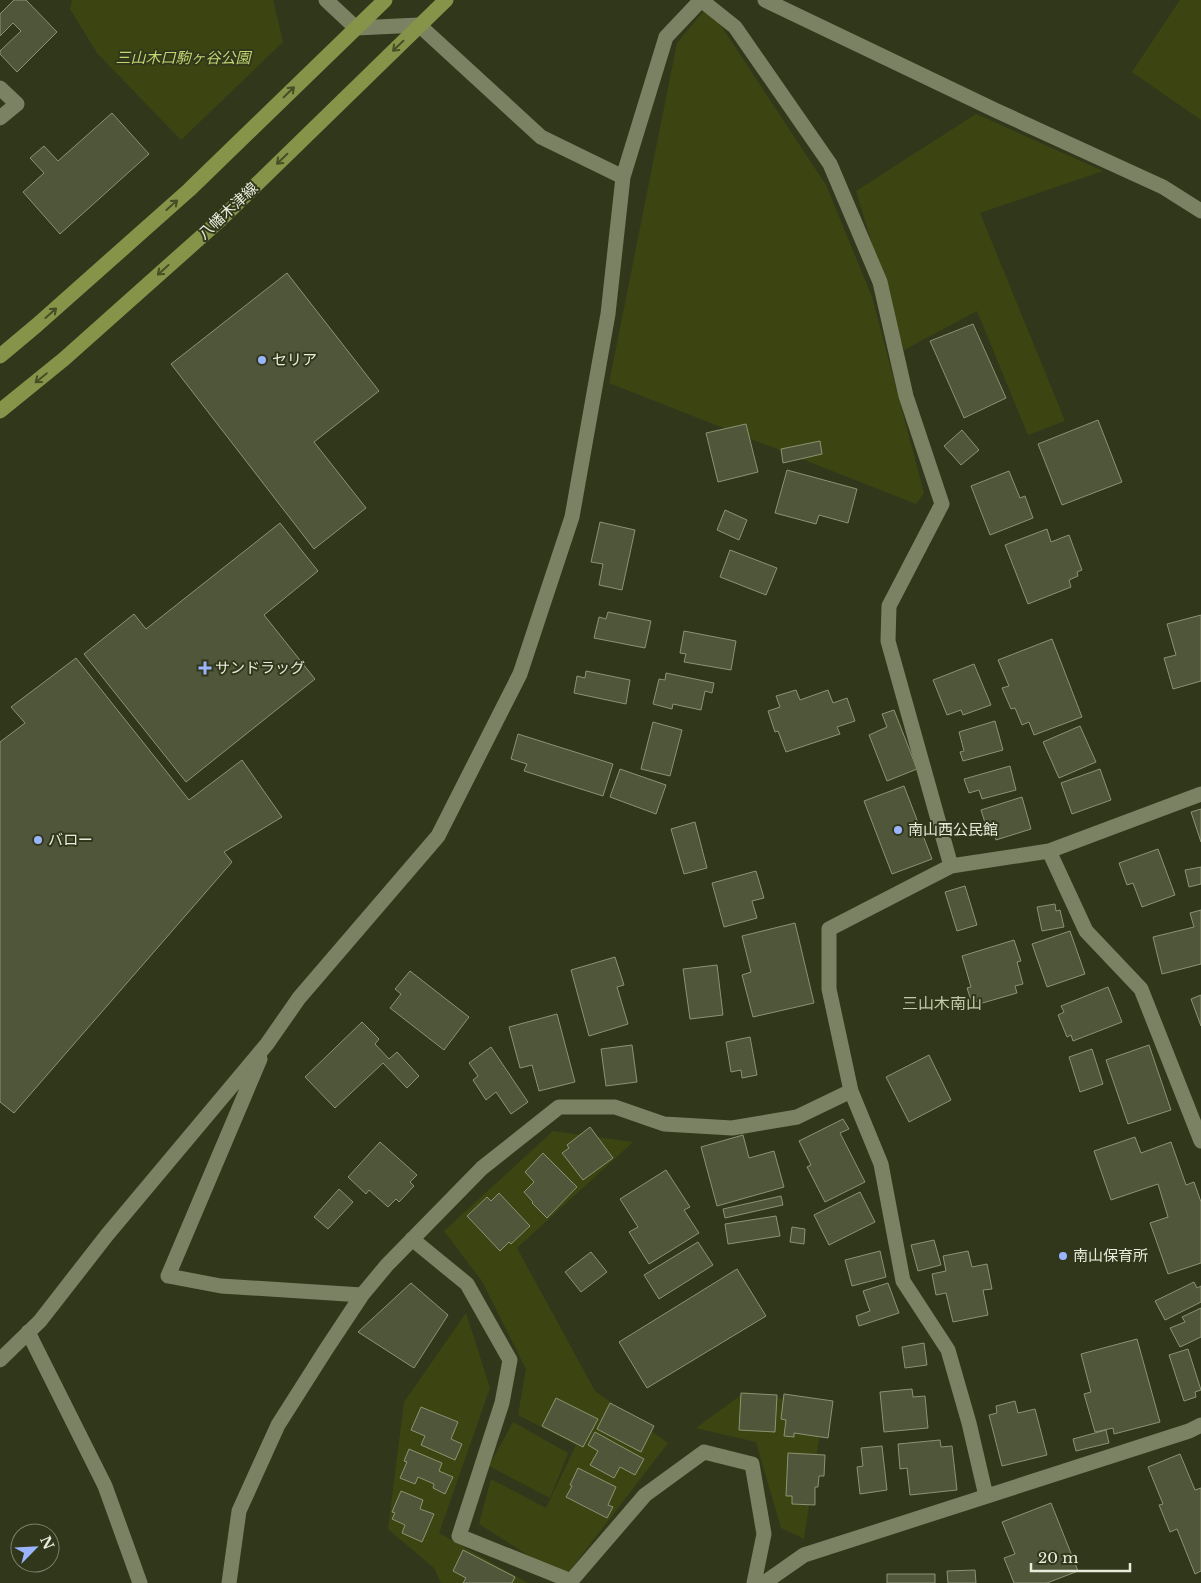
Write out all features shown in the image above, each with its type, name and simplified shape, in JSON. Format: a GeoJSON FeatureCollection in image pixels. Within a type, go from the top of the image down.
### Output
{"type":"FeatureCollection","features":[{"type":"Feature","properties":{"kind":"main road"},"geometry":{"type":"LineString","coordinates":[[0,356],[189,190],[385,0]]}},
{"type":"Feature","properties":{"kind":"main road","name":"八幡木津線"},"geometry":{"type":"LineString","coordinates":[[0,412],[64,359],[220,220],[446,0]]}},
{"type":"Feature","properties":{"kind":"street"},"geometry":{"type":"LineString","coordinates":[[326,0],[356,28],[419,25],[541,137],[623,177]]}},
{"type":"Feature","properties":{"kind":"street"},"geometry":{"type":"LineString","coordinates":[[0,1360],[40,1322],[107,1235],[267,1044],[299,998],[438,836],[520,674],[572,517],[608,314],[623,177],[666,37],[701,0],[735,27],[830,164],[880,282],[906,396],[942,504],[889,606],[888,641],[951,866]]}},
{"type":"Feature","properties":{"kind":"street"},"geometry":{"type":"LineString","coordinates":[[765,0],[997,111],[1162,187],[1201,211]]}},
{"type":"Feature","properties":{"kind":"street"},"geometry":{"type":"LineString","coordinates":[[0,88],[17,104],[0,118]]}},
{"type":"Feature","properties":{"kind":"street"},"geometry":{"type":"LineString","coordinates":[[986,1496],[969,1423],[948,1350],[903,1280],[880,1164],[851,1090],[829,989],[829,929],[951,866],[1049,851],[1201,794]]}},
{"type":"Feature","properties":{"kind":"street"},"geometry":{"type":"LineString","coordinates":[[1049,851],[1086,931],[1141,989],[1201,1141]]}},
{"type":"Feature","properties":{"kind":"street"},"geometry":{"type":"LineString","coordinates":[[267,1044],[168,1276],[221,1286],[362,1295]]}},
{"type":"Feature","properties":{"kind":"street"},"geometry":{"type":"LineString","coordinates":[[229,1583],[239,1511],[278,1426],[362,1295],[387,1265],[482,1168],[559,1107],[615,1107],[664,1124],[732,1128],[796,1117],[851,1090]]}},
{"type":"Feature","properties":{"kind":"street"},"geometry":{"type":"LineString","coordinates":[[412,1239],[467,1284],[510,1360],[502,1402],[459,1536],[571,1580],[645,1495],[704,1452],[752,1464],[764,1534],[754,1583]]}},
{"type":"Feature","properties":{"kind":"street"},"geometry":{"type":"LineString","coordinates":[[28,1332],[105,1486],[140,1583]]}},
{"type":"Feature","properties":{"kind":"street"},"geometry":{"type":"LineString","coordinates":[[764,1583],[804,1555],[1188,1431],[1201,1425]]}},
{"type":"Feature","properties":{"kind":"green space","name":"三山木口駒ヶ谷公園"},"geometry":{"type":"Polygon","coordinates":[[[72,0],[273,0],[283,42],[181,140],[97,53],[70,9],[72,0]]]}},
{"type":"Feature","properties":{"kind":"green space"},"geometry":{"type":"Polygon","coordinates":[[[1180,0],[1201,0],[1201,120],[1132,72],[1180,0]]]}},
{"type":"Feature","properties":{"kind":"green space"},"geometry":{"type":"Polygon","coordinates":[[[708,6],[826,185],[872,297],[924,493],[916,504],[609,383],[677,43],[708,6]]]}},
{"type":"Feature","properties":{"kind":"green space"},"geometry":{"type":"Polygon","coordinates":[[[976,114],[1103,171],[980,213],[1065,421],[1028,435],[977,311],[904,350],[856,191],[976,114]]]}},
{"type":"Feature","properties":{"kind":"green space"},"geometry":{"type":"Polygon","coordinates":[[[553,1131],[633,1142],[517,1248],[595,1391],[668,1443],[564,1578],[479,1524],[491,1479],[546,1508],[576,1445],[518,1415],[526,1369],[482,1281],[444,1231],[553,1131]]]}},
{"type":"Feature","properties":{"kind":"green space"},"geometry":{"type":"Polygon","coordinates":[[[466,1313],[490,1388],[439,1533],[528,1583],[441,1583],[434,1568],[388,1529],[404,1402],[466,1313]]]}},
{"type":"Feature","properties":{"kind":"green space"},"geometry":{"type":"Polygon","coordinates":[[[745,1392],[824,1406],[804,1539],[781,1528],[756,1442],[696,1428],[745,1392]]]}},
{"type":"Feature","properties":{"kind":"green space"},"geometry":{"type":"Polygon","coordinates":[[[513,1422],[568,1453],[550,1498],[489,1466],[513,1422]]]}},
{"type":"Feature","properties":{"kind":"building"},"geometry":{"type":"Polygon","coordinates":[[[14,0],[26,0],[57,32],[17,72],[0,54],[0,51],[21,31],[13,23],[0,36],[0,14],[14,0]]]}},
{"type":"Feature","properties":{"kind":"building"},"geometry":{"type":"Polygon","coordinates":[[[112,113],[149,154],[60,234],[23,192],[44,173],[30,158],[44,146],[58,161],[112,113]]]}},
{"type":"Feature","properties":{"kind":"building"},"geometry":{"type":"Polygon","coordinates":[[[287,273],[379,391],[314,442],[366,508],[314,549],[171,364],[287,273]]]}},
{"type":"Feature","properties":{"kind":"building"},"geometry":{"type":"Polygon","coordinates":[[[973,324],[1006,398],[964,418],[930,341],[973,324]]]}},
{"type":"Feature","properties":{"kind":"building"},"geometry":{"type":"Polygon","coordinates":[[[1098,420],[1122,482],[1062,505],[1038,444],[1098,420]]]}},
{"type":"Feature","properties":{"kind":"building"},"geometry":{"type":"Polygon","coordinates":[[[746,424],[758,472],[718,482],[706,433],[746,424]]]}},
{"type":"Feature","properties":{"kind":"building"},"geometry":{"type":"Polygon","coordinates":[[[962,430],[979,450],[961,465],[944,446],[962,430]]]}},
{"type":"Feature","properties":{"kind":"building"},"geometry":{"type":"Polygon","coordinates":[[[820,441],[822,454],[783,463],[781,449],[820,441]]]}},
{"type":"Feature","properties":{"kind":"building"},"geometry":{"type":"Polygon","coordinates":[[[787,470],[857,489],[848,523],[819,515],[816,524],[775,513],[787,470]]]}},
{"type":"Feature","properties":{"kind":"building"},"geometry":{"type":"Polygon","coordinates":[[[1009,471],[1020,498],[1025,496],[1033,518],[990,535],[971,486],[1009,471]]]}},
{"type":"Feature","properties":{"kind":"building"},"geometry":{"type":"Polygon","coordinates":[[[725,510],[747,520],[739,540],[717,530],[725,510]]]}},
{"type":"Feature","properties":{"kind":"building"},"geometry":{"type":"Polygon","coordinates":[[[600,522],[635,530],[622,590],[599,585],[603,564],[591,562],[600,522]]]}},
{"type":"Feature","properties":{"kind":"building"},"geometry":{"type":"Polygon","coordinates":[[[280,523],[318,571],[264,615],[315,679],[186,782],[84,654],[134,614],[146,629],[280,523]]]}},
{"type":"Feature","properties":{"kind":"building"},"geometry":{"type":"Polygon","coordinates":[[[1047,529],[1051,542],[1069,535],[1082,570],[1077,572],[1078,576],[1069,580],[1071,587],[1028,604],[1005,545],[1047,529]]]}},
{"type":"Feature","properties":{"kind":"building"},"geometry":{"type":"Polygon","coordinates":[[[730,550],[777,568],[766,595],[720,577],[730,550]]]}},
{"type":"Feature","properties":{"kind":"building"},"geometry":{"type":"Polygon","coordinates":[[[608,612],[651,621],[645,648],[594,638],[599,617],[606,619],[608,612]]]}},
{"type":"Feature","properties":{"kind":"building"},"geometry":{"type":"Polygon","coordinates":[[[1201,615],[1201,681],[1173,689],[1164,658],[1176,655],[1167,624],[1201,615]]]}},
{"type":"Feature","properties":{"kind":"building"},"geometry":{"type":"Polygon","coordinates":[[[684,631],[736,641],[731,670],[684,662],[686,654],[680,653],[684,631]]]}},
{"type":"Feature","properties":{"kind":"building"},"geometry":{"type":"Polygon","coordinates":[[[1052,639],[1082,717],[1034,735],[1029,722],[1022,725],[1015,708],[1011,709],[1002,688],[1009,686],[998,660],[1052,639]]]}},
{"type":"Feature","properties":{"kind":"building"},"geometry":{"type":"Polygon","coordinates":[[[76,658],[189,800],[242,760],[282,817],[224,852],[232,862],[14,1113],[0,1102],[0,742],[25,723],[11,707],[76,658]]]}},
{"type":"Feature","properties":{"kind":"building"},"geometry":{"type":"Polygon","coordinates":[[[974,664],[991,705],[963,715],[961,710],[947,715],[933,680],[974,664]]]}},
{"type":"Feature","properties":{"kind":"building"},"geometry":{"type":"Polygon","coordinates":[[[586,671],[630,680],[626,704],[574,693],[577,676],[585,678],[586,671]]]}},
{"type":"Feature","properties":{"kind":"building"},"geometry":{"type":"Polygon","coordinates":[[[666,673],[714,683],[712,693],[705,691],[701,710],[673,704],[672,709],[653,704],[659,679],[665,680],[666,673]]]}},
{"type":"Feature","properties":{"kind":"building"},"geometry":{"type":"Polygon","coordinates":[[[796,690],[800,700],[828,690],[833,703],[847,698],[855,721],[837,727],[840,734],[786,752],[778,731],[775,732],[768,711],[780,707],[776,696],[796,690]]]}},
{"type":"Feature","properties":{"kind":"building"},"geometry":{"type":"Polygon","coordinates":[[[894,710],[917,769],[887,781],[869,735],[887,727],[882,714],[894,710]]]}},
{"type":"Feature","properties":{"kind":"building"},"geometry":{"type":"Polygon","coordinates":[[[995,721],[1003,750],[963,761],[960,752],[964,751],[959,732],[995,721]]]}},
{"type":"Feature","properties":{"kind":"building"},"geometry":{"type":"Polygon","coordinates":[[[653,722],[682,730],[670,776],[641,769],[653,722]]]}},
{"type":"Feature","properties":{"kind":"building"},"geometry":{"type":"Polygon","coordinates":[[[1080,726],[1096,762],[1059,778],[1043,742],[1080,726]]]}},
{"type":"Feature","properties":{"kind":"building"},"geometry":{"type":"Polygon","coordinates":[[[518,734],[613,764],[603,796],[524,771],[527,764],[511,759],[518,734]]]}},
{"type":"Feature","properties":{"kind":"building"},"geometry":{"type":"Polygon","coordinates":[[[1010,766],[1016,790],[982,799],[979,790],[969,793],[964,779],[1010,766]]]}},
{"type":"Feature","properties":{"kind":"building"},"geometry":{"type":"Polygon","coordinates":[[[620,769],[666,785],[656,814],[610,797],[620,769]]]}},
{"type":"Feature","properties":{"kind":"building"},"geometry":{"type":"Polygon","coordinates":[[[1100,769],[1111,800],[1072,814],[1061,783],[1100,769]]]}},
{"type":"Feature","properties":{"kind":"building","name":"南山西公民館"},"geometry":{"type":"Polygon","coordinates":[[[904,786],[932,859],[892,874],[864,801],[904,786]]]}},
{"type":"Feature","properties":{"kind":"building"},"geometry":{"type":"Polygon","coordinates":[[[1022,797],[1031,829],[996,840],[993,830],[988,832],[981,810],[1022,797]]]}},
{"type":"Feature","properties":{"kind":"building"},"geometry":{"type":"Polygon","coordinates":[[[1201,809],[1201,842],[1191,812],[1201,809]]]}},
{"type":"Feature","properties":{"kind":"building"},"geometry":{"type":"Polygon","coordinates":[[[695,822],[707,868],[684,874],[671,829],[695,822]]]}},
{"type":"Feature","properties":{"kind":"building"},"geometry":{"type":"Polygon","coordinates":[[[1158,849],[1175,895],[1142,907],[1133,883],[1127,885],[1119,863],[1158,849]]]}},
{"type":"Feature","properties":{"kind":"building"},"geometry":{"type":"Polygon","coordinates":[[[1201,867],[1201,884],[1189,887],[1185,870],[1201,867]]]}},
{"type":"Feature","properties":{"kind":"building"},"geometry":{"type":"Polygon","coordinates":[[[756,871],[764,898],[752,901],[757,918],[724,927],[712,883],[756,871]]]}},
{"type":"Feature","properties":{"kind":"building"},"geometry":{"type":"Polygon","coordinates":[[[965,886],[977,925],[957,931],[945,892],[965,886]]]}},
{"type":"Feature","properties":{"kind":"building"},"geometry":{"type":"Polygon","coordinates":[[[1055,904],[1056,911],[1060,910],[1064,927],[1042,931],[1037,907],[1055,904]]]}},
{"type":"Feature","properties":{"kind":"building"},"geometry":{"type":"Polygon","coordinates":[[[1201,910],[1201,964],[1162,974],[1153,937],[1194,927],[1190,913],[1201,910]]]}},
{"type":"Feature","properties":{"kind":"building"},"geometry":{"type":"Polygon","coordinates":[[[795,923],[814,1003],[753,1017],[742,975],[751,972],[742,936],[795,923]]]}},
{"type":"Feature","properties":{"kind":"building"},"geometry":{"type":"Polygon","coordinates":[[[1070,931],[1085,974],[1047,987],[1032,944],[1070,931]]]}},
{"type":"Feature","properties":{"kind":"building"},"geometry":{"type":"Polygon","coordinates":[[[1014,940],[1021,961],[1017,962],[1023,984],[1015,986],[1017,993],[979,1004],[977,1001],[972,1003],[967,988],[971,987],[962,956],[1014,940]]]}},
{"type":"Feature","properties":{"kind":"building"},"geometry":{"type":"Polygon","coordinates":[[[615,957],[624,985],[617,987],[628,1024],[589,1036],[571,970],[615,957]]]}},
{"type":"Feature","properties":{"kind":"building"},"geometry":{"type":"Polygon","coordinates":[[[717,965],[723,1015],[690,1019],[683,969],[717,965]]]}},
{"type":"Feature","properties":{"kind":"building"},"geometry":{"type":"Polygon","coordinates":[[[410,971],[469,1017],[444,1050],[390,1008],[401,994],[395,989],[410,971]]]}},
{"type":"Feature","properties":{"kind":"building"},"geometry":{"type":"Polygon","coordinates":[[[1108,987],[1122,1022],[1073,1041],[1071,1035],[1067,1037],[1058,1015],[1064,1012],[1061,1006],[1108,987]]]}},
{"type":"Feature","properties":{"kind":"building"},"geometry":{"type":"Polygon","coordinates":[[[1201,995],[1201,1026],[1191,999],[1201,995]]]}},
{"type":"Feature","properties":{"kind":"building"},"geometry":{"type":"Polygon","coordinates":[[[557,1014],[575,1082],[539,1091],[532,1065],[520,1068],[509,1027],[557,1014]]]}},
{"type":"Feature","properties":{"kind":"building"},"geometry":{"type":"Polygon","coordinates":[[[362,1022],[379,1039],[375,1044],[389,1059],[397,1052],[419,1076],[407,1088],[383,1063],[335,1108],[305,1077],[362,1022]]]}},
{"type":"Feature","properties":{"kind":"building"},"geometry":{"type":"Polygon","coordinates":[[[750,1037],[757,1075],[742,1078],[741,1070],[731,1072],[726,1042],[750,1037]]]}},
{"type":"Feature","properties":{"kind":"building"},"geometry":{"type":"Polygon","coordinates":[[[632,1045],[637,1082],[606,1086],[601,1049],[632,1045]]]}},
{"type":"Feature","properties":{"kind":"building"},"geometry":{"type":"Polygon","coordinates":[[[1149,1045],[1171,1110],[1128,1124],[1106,1060],[1149,1045]]]}},
{"type":"Feature","properties":{"kind":"building"},"geometry":{"type":"Polygon","coordinates":[[[491,1047],[528,1102],[511,1114],[496,1092],[486,1100],[473,1080],[478,1076],[469,1063],[491,1047]]]}},
{"type":"Feature","properties":{"kind":"building"},"geometry":{"type":"Polygon","coordinates":[[[1092,1049],[1103,1084],[1080,1092],[1069,1057],[1092,1049]]]}},
{"type":"Feature","properties":{"kind":"building"},"geometry":{"type":"Polygon","coordinates":[[[929,1055],[951,1100],[909,1122],[886,1077],[929,1055]]]}},
{"type":"Feature","properties":{"kind":"building"},"geometry":{"type":"Polygon","coordinates":[[[843,1119],[849,1129],[840,1133],[865,1182],[825,1202],[807,1167],[811,1165],[799,1141],[843,1119]]]}},
{"type":"Feature","properties":{"kind":"building"},"geometry":{"type":"Polygon","coordinates":[[[590,1127],[613,1158],[583,1180],[562,1153],[569,1148],[567,1145],[590,1127]]]}},
{"type":"Feature","properties":{"kind":"building"},"geometry":{"type":"Polygon","coordinates":[[[743,1135],[749,1158],[774,1151],[784,1187],[717,1206],[701,1147],[743,1135]]]}},
{"type":"Feature","properties":{"kind":"building"},"geometry":{"type":"Polygon","coordinates":[[[1135,1137],[1141,1153],[1171,1142],[1186,1185],[1194,1182],[1201,1202],[1201,1263],[1168,1274],[1150,1223],[1168,1217],[1158,1184],[1111,1200],[1094,1151],[1135,1137]]]}},
{"type":"Feature","properties":{"kind":"building"},"geometry":{"type":"Polygon","coordinates":[[[380,1142],[417,1175],[410,1182],[414,1186],[399,1202],[396,1199],[388,1207],[369,1190],[366,1194],[348,1177],[380,1142]]]}},
{"type":"Feature","properties":{"kind":"building"},"geometry":{"type":"Polygon","coordinates":[[[543,1153],[577,1187],[547,1218],[524,1192],[534,1182],[525,1172],[543,1153]]]}},
{"type":"Feature","properties":{"kind":"building"},"geometry":{"type":"Polygon","coordinates":[[[666,1170],[690,1207],[684,1210],[699,1233],[649,1264],[629,1232],[638,1227],[620,1199],[666,1170]]]}},
{"type":"Feature","properties":{"kind":"building"},"geometry":{"type":"Polygon","coordinates":[[[339,1189],[353,1202],[328,1229],[314,1217],[339,1189]]]}},
{"type":"Feature","properties":{"kind":"building"},"geometry":{"type":"Polygon","coordinates":[[[860,1192],[875,1222],[829,1245],[814,1215],[860,1192]]]}},
{"type":"Feature","properties":{"kind":"building"},"geometry":{"type":"Polygon","coordinates":[[[499,1193],[530,1226],[511,1244],[509,1242],[500,1251],[467,1216],[487,1197],[491,1201],[499,1193]]]}},
{"type":"Feature","properties":{"kind":"building"},"geometry":{"type":"Polygon","coordinates":[[[781,1196],[783,1205],[725,1218],[723,1209],[781,1196]]]}},
{"type":"Feature","properties":{"kind":"building"},"geometry":{"type":"Polygon","coordinates":[[[776,1216],[780,1236],[728,1244],[725,1224],[776,1216]]]}},
{"type":"Feature","properties":{"kind":"building"},"geometry":{"type":"Polygon","coordinates":[[[792,1227],[805,1229],[804,1244],[790,1242],[792,1227]]]}},
{"type":"Feature","properties":{"kind":"building"},"geometry":{"type":"Polygon","coordinates":[[[934,1240],[941,1265],[918,1271],[911,1245],[934,1240]]]}},
{"type":"Feature","properties":{"kind":"building"},"geometry":{"type":"Polygon","coordinates":[[[698,1242],[713,1265],[659,1299],[644,1275],[698,1242]]]}},
{"type":"Feature","properties":{"kind":"building"},"geometry":{"type":"Polygon","coordinates":[[[880,1251],[886,1277],[852,1286],[845,1260],[880,1251]]]}},
{"type":"Feature","properties":{"kind":"building"},"geometry":{"type":"Polygon","coordinates":[[[968,1251],[972,1267],[987,1264],[992,1289],[983,1290],[988,1315],[953,1322],[946,1293],[936,1295],[932,1274],[946,1271],[943,1256],[968,1251]]]}},
{"type":"Feature","properties":{"kind":"building"},"geometry":{"type":"Polygon","coordinates":[[[591,1252],[607,1272],[581,1292],[565,1272],[591,1252]]]}},
{"type":"Feature","properties":{"kind":"building"},"geometry":{"type":"Polygon","coordinates":[[[737,1269],[766,1316],[647,1388],[619,1342],[737,1269]]]}},
{"type":"Feature","properties":{"kind":"building"},"geometry":{"type":"Polygon","coordinates":[[[1194,1282],[1197,1288],[1201,1286],[1201,1302],[1165,1320],[1155,1301],[1194,1282]]]}},
{"type":"Feature","properties":{"kind":"building"},"geometry":{"type":"Polygon","coordinates":[[[411,1283],[448,1315],[414,1368],[358,1332],[411,1283]]]}},
{"type":"Feature","properties":{"kind":"building"},"geometry":{"type":"Polygon","coordinates":[[[888,1283],[899,1313],[859,1326],[856,1316],[870,1311],[863,1291],[888,1283]]]}},
{"type":"Feature","properties":{"kind":"building"},"geometry":{"type":"Polygon","coordinates":[[[1201,1308],[1201,1337],[1180,1347],[1170,1328],[1185,1322],[1182,1317],[1201,1308]]]}},
{"type":"Feature","properties":{"kind":"building"},"geometry":{"type":"Polygon","coordinates":[[[1137,1339],[1160,1422],[1114,1434],[1113,1428],[1095,1432],[1084,1394],[1091,1392],[1081,1354],[1137,1339]]]}},
{"type":"Feature","properties":{"kind":"building"},"geometry":{"type":"Polygon","coordinates":[[[924,1343],[927,1365],[905,1368],[902,1347],[924,1343]]]}},
{"type":"Feature","properties":{"kind":"building"},"geometry":{"type":"Polygon","coordinates":[[[1188,1349],[1201,1390],[1195,1392],[1196,1397],[1184,1401],[1169,1355],[1188,1349]]]}},
{"type":"Feature","properties":{"kind":"building"},"geometry":{"type":"Polygon","coordinates":[[[912,1389],[913,1397],[925,1396],[928,1428],[884,1432],[880,1392],[912,1389]]]}},
{"type":"Feature","properties":{"kind":"building"},"geometry":{"type":"Polygon","coordinates":[[[741,1393],[777,1395],[775,1432],[739,1430],[741,1393]]]}},
{"type":"Feature","properties":{"kind":"building"},"geometry":{"type":"Polygon","coordinates":[[[784,1394],[833,1401],[828,1438],[794,1433],[794,1437],[784,1436],[786,1420],[781,1419],[784,1394]]]}},
{"type":"Feature","properties":{"kind":"building"},"geometry":{"type":"Polygon","coordinates":[[[556,1398],[598,1419],[583,1447],[542,1426],[556,1398]]]}},
{"type":"Feature","properties":{"kind":"building"},"geometry":{"type":"Polygon","coordinates":[[[1015,1401],[1018,1413],[1035,1409],[1047,1455],[1002,1466],[989,1415],[997,1413],[996,1406],[1015,1401]]]}},
{"type":"Feature","properties":{"kind":"building"},"geometry":{"type":"Polygon","coordinates":[[[610,1403],[654,1426],[641,1452],[597,1429],[610,1403]]]}},
{"type":"Feature","properties":{"kind":"building"},"geometry":{"type":"Polygon","coordinates":[[[421,1407],[458,1422],[451,1439],[462,1444],[455,1460],[421,1445],[425,1436],[411,1430],[421,1407]]]}},
{"type":"Feature","properties":{"kind":"building"},"geometry":{"type":"Polygon","coordinates":[[[1106,1430],[1109,1443],[1076,1451],[1073,1439],[1106,1430]]]}},
{"type":"Feature","properties":{"kind":"building"},"geometry":{"type":"Polygon","coordinates":[[[595,1432],[644,1459],[635,1475],[620,1467],[614,1478],[590,1465],[598,1451],[588,1445],[595,1432]]]}},
{"type":"Feature","properties":{"kind":"building"},"geometry":{"type":"Polygon","coordinates":[[[940,1440],[941,1447],[952,1446],[957,1490],[910,1495],[907,1468],[900,1469],[898,1444],[940,1440]]]}},
{"type":"Feature","properties":{"kind":"building"},"geometry":{"type":"Polygon","coordinates":[[[882,1446],[887,1490],[860,1494],[857,1467],[863,1466],[861,1448],[882,1446]]]}},
{"type":"Feature","properties":{"kind":"building"},"geometry":{"type":"Polygon","coordinates":[[[409,1449],[442,1463],[439,1471],[453,1477],[445,1494],[433,1488],[434,1484],[418,1477],[415,1484],[400,1478],[407,1462],[404,1461],[409,1449]]]}},
{"type":"Feature","properties":{"kind":"building"},"geometry":{"type":"Polygon","coordinates":[[[788,1453],[825,1455],[824,1476],[819,1476],[818,1487],[815,1487],[815,1505],[792,1504],[792,1496],[786,1496],[788,1453]]]}},
{"type":"Feature","properties":{"kind":"building"},"geometry":{"type":"Polygon","coordinates":[[[1180,1454],[1195,1490],[1201,1488],[1201,1571],[1195,1574],[1177,1529],[1170,1532],[1159,1505],[1163,1504],[1148,1467],[1180,1454]]]}},
{"type":"Feature","properties":{"kind":"building"},"geometry":{"type":"Polygon","coordinates":[[[578,1468],[616,1487],[608,1505],[613,1507],[607,1518],[566,1497],[578,1468]]]}},
{"type":"Feature","properties":{"kind":"building"},"geometry":{"type":"Polygon","coordinates":[[[401,1491],[423,1500],[420,1509],[434,1514],[422,1542],[402,1533],[405,1525],[392,1519],[395,1513],[392,1512],[401,1491]]]}},
{"type":"Feature","properties":{"kind":"building"},"geometry":{"type":"Polygon","coordinates":[[[1051,1503],[1078,1571],[1047,1583],[1014,1583],[1004,1558],[1015,1554],[1002,1522],[1051,1503]]]}},
{"type":"Feature","properties":{"kind":"building"},"geometry":{"type":"Polygon","coordinates":[[[463,1550],[515,1577],[512,1583],[463,1583],[466,1578],[453,1571],[463,1550]]]}},
{"type":"Feature","properties":{"kind":"building"},"geometry":{"type":"Polygon","coordinates":[[[975,1570],[976,1583],[948,1583],[947,1571],[975,1570]]]}},
{"type":"Feature","properties":{"kind":"building"},"geometry":{"type":"Polygon","coordinates":[[[887,1574],[935,1574],[935,1583],[887,1583],[887,1574]]]}},
{"type":"Feature","properties":{"kind":"place","name":"セリア"},"geometry":{"type":"Point","coordinates":[262,360]}},
{"type":"Feature","properties":{"kind":"place","name":"サンドラッグ"},"geometry":{"type":"Point","coordinates":[205,668]}},
{"type":"Feature","properties":{"kind":"place","name":"南山西公民館"},"geometry":{"type":"Point","coordinates":[898,830]}},
{"type":"Feature","properties":{"kind":"place","name":"バロー"},"geometry":{"type":"Point","coordinates":[38,840]}},
{"type":"Feature","properties":{"kind":"place","name":"南山保育所"},"geometry":{"type":"Point","coordinates":[1063,1256]}},
{"type":"Feature","properties":{"kind":"district","name":"三山木南山"},"geometry":{"type":"Point","coordinates":[942,1003]}}]}
